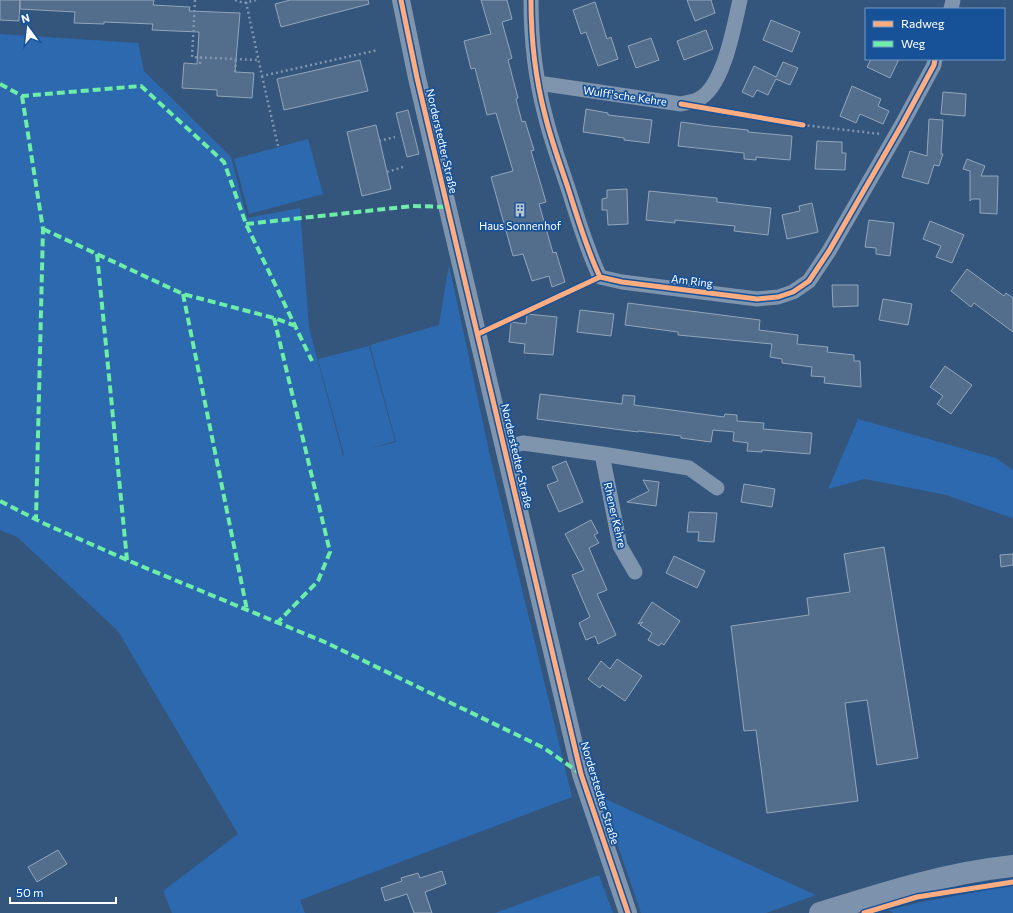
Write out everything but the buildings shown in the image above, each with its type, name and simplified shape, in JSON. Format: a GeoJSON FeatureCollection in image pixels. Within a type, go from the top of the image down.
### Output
{"type":"FeatureCollection","features":[{"type":"Feature","properties":{"kind":"main road"},"geometry":{"type":"LineString","coordinates":[[820,913],[914,884],[981,869],[1013,866]]}},
{"type":"Feature","properties":{"kind":"street","name":"Norderstedter Straße"},"geometry":{"type":"LineString","coordinates":[[401,0],[421,94],[581,774],[628,913]]}},
{"type":"Feature","properties":{"kind":"street","name":"Am Ring"},"geometry":{"type":"LineString","coordinates":[[531,0],[533,48],[538,83],[545,115],[589,255],[600,277],[622,282],[758,299],[778,297],[793,292],[809,281],[829,251],[895,136],[934,60]]}},
{"type":"Feature","properties":{"kind":"street","name":"Wulff'sche Kehre"},"geometry":{"type":"LineString","coordinates":[[538,83],[681,104],[699,99],[709,90],[720,74],[731,40],[740,0]]}},
{"type":"Feature","properties":{"kind":"street"},"geometry":{"type":"LineString","coordinates":[[504,448],[523,443],[689,468],[718,488]]}},
{"type":"Feature","properties":{"kind":"street","name":"Rhener Kehre"},"geometry":{"type":"LineString","coordinates":[[602,454],[620,546],[635,572]]}},
{"type":"Feature","properties":{"kind":"path"},"geometry":{"type":"LineString","coordinates":[[195,0],[192,57],[258,60]]}},
{"type":"Feature","properties":{"kind":"path"},"geometry":{"type":"LineString","coordinates":[[234,0],[244,3],[256,0]]}},
{"type":"Feature","properties":{"kind":"path"},"geometry":{"type":"LineString","coordinates":[[246,2],[278,146]]}},
{"type":"Feature","properties":{"kind":"path"},"geometry":{"type":"LineString","coordinates":[[262,76],[378,50]]}},
{"type":"Feature","properties":{"kind":"path"},"geometry":{"type":"LineString","coordinates":[[200,64],[201,57]]}},
{"type":"Feature","properties":{"kind":"path"},"geometry":{"type":"LineString","coordinates":[[235,72],[236,58]]}},
{"type":"Feature","properties":{"kind":"path"},"geometry":{"type":"LineString","coordinates":[[681,104],[803,125],[895,136]]}},
{"type":"Feature","properties":{"kind":"path"},"geometry":{"type":"LineString","coordinates":[[380,141],[395,137]]}},
{"type":"Feature","properties":{"kind":"path"},"geometry":{"type":"LineString","coordinates":[[387,172],[403,167]]}},
{"type":"Feature","properties":{"kind":"shaded area"},"geometry":{"type":"Polygon","coordinates":[[[0,34],[138,43],[144,71],[231,157],[247,218],[300,208],[309,327],[343,456],[344,455],[318,359],[369,346],[395,441],[371,448],[396,442],[370,345],[439,325],[449,265],[491,460],[572,797],[300,900],[305,913],[172,913],[163,891],[238,834],[118,631],[17,537],[0,530],[0,34]]]}},
{"type":"Feature","properties":{"kind":"shaded area"},"geometry":{"type":"Polygon","coordinates":[[[308,139],[323,194],[249,214],[234,159],[308,139]]]}},
{"type":"Feature","properties":{"kind":"shaded area"},"geometry":{"type":"Polygon","coordinates":[[[858,419],[996,458],[1013,470],[1013,520],[1012,518],[946,495],[865,479],[828,489],[858,419]]]}},
{"type":"Feature","properties":{"kind":"shaded area"},"geometry":{"type":"Polygon","coordinates":[[[601,797],[816,895],[766,913],[641,913],[601,797]]]}},
{"type":"Feature","properties":{"kind":"shaded area"},"geometry":{"type":"Polygon","coordinates":[[[599,875],[613,913],[495,913],[599,875]]]}},
{"type":"Feature","properties":{"kind":"shaded area"},"geometry":{"type":"Polygon","coordinates":[[[1013,885],[1013,913],[893,913],[889,910],[917,903],[1013,885]]]}},
{"type":"Feature","properties":{"kind":"marked path"},"geometry":{"type":"LineString","coordinates":[[0,84],[22,96],[141,86],[224,162],[246,224],[312,361]]}},
{"type":"Feature","properties":{"kind":"marked path"},"geometry":{"type":"LineString","coordinates":[[22,96],[43,229],[36,519]]}},
{"type":"Feature","properties":{"kind":"marked path"},"geometry":{"type":"LineString","coordinates":[[246,224],[413,206],[448,207]]}},
{"type":"Feature","properties":{"kind":"marked path"},"geometry":{"type":"LineString","coordinates":[[43,229],[183,294],[274,318],[296,326]]}},
{"type":"Feature","properties":{"kind":"marked path"},"geometry":{"type":"LineString","coordinates":[[97,254],[127,560]]}},
{"type":"Feature","properties":{"kind":"marked path"},"geometry":{"type":"LineString","coordinates":[[183,294],[247,610]]}},
{"type":"Feature","properties":{"kind":"marked path"},"geometry":{"type":"LineString","coordinates":[[274,318],[330,552],[318,581],[278,622]]}},
{"type":"Feature","properties":{"kind":"marked path"},"geometry":{"type":"LineString","coordinates":[[0,501],[45,524],[141,566],[327,643],[544,748],[581,774]]}},
{"type":"Feature","properties":{"kind":"cycle path"},"geometry":{"type":"LineString","coordinates":[[401,0],[417,78],[581,774],[628,913]]}},
{"type":"Feature","properties":{"kind":"cycle path"},"geometry":{"type":"LineString","coordinates":[[531,0],[536,72],[547,124],[553,143],[586,244],[600,277],[622,282],[757,299],[778,297],[793,292],[809,281],[829,251],[901,126],[934,65],[935,60]]}},
{"type":"Feature","properties":{"kind":"cycle path"},"geometry":{"type":"LineString","coordinates":[[681,104],[803,125]]}},
{"type":"Feature","properties":{"kind":"cycle path"},"geometry":{"type":"LineString","coordinates":[[478,334],[600,277]]}},
{"type":"Feature","properties":{"kind":"cycle path"},"geometry":{"type":"LineString","coordinates":[[864,913],[917,897],[1013,882]]}},
{"type":"Feature","properties":{"kind":"place","name":"Haus Sonnenhof"},"geometry":{"type":"Point","coordinates":[520,210]}}]}
